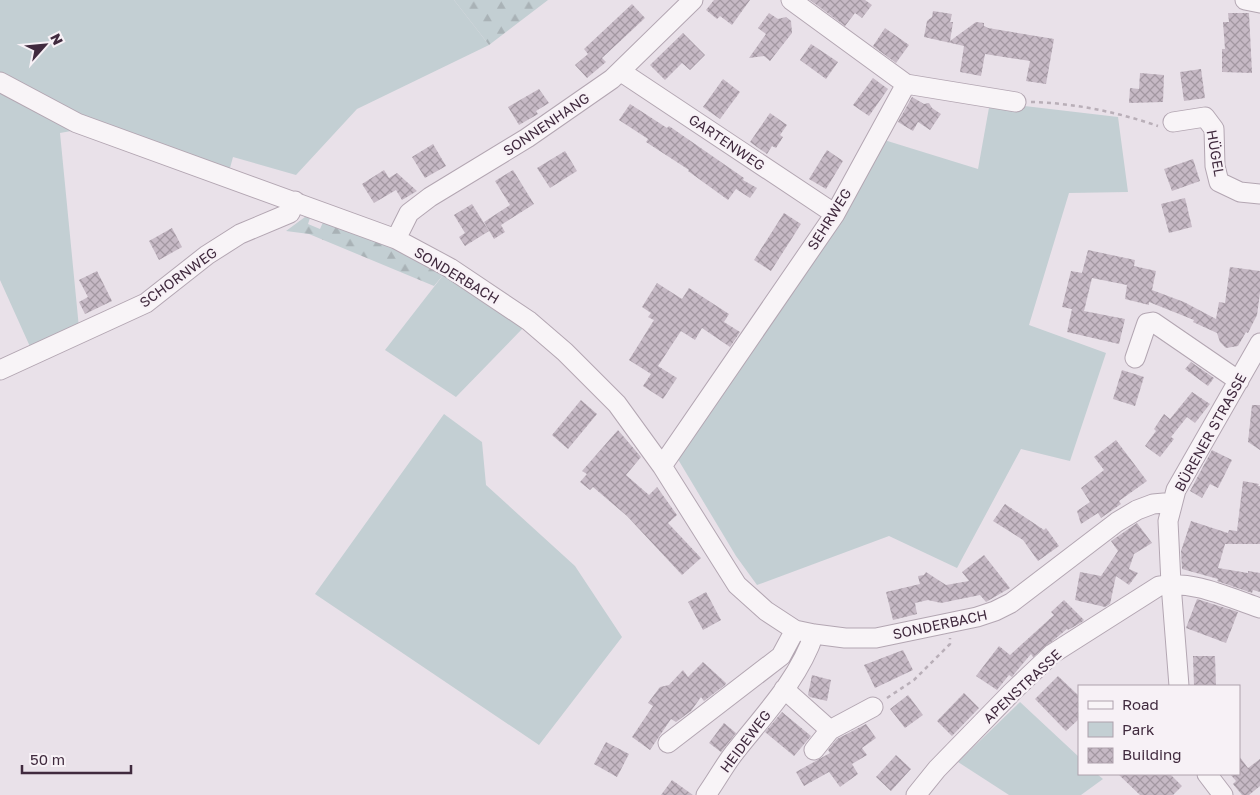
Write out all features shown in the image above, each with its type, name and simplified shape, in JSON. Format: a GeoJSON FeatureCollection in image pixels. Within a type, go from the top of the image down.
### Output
{"type":"FeatureCollection","features":[{"type":"Feature","properties":{"kind":"street","name":"SONNENHANG"},"geometry":{"type":"LineString","coordinates":[[396,239],[409,213],[430,197],[527,138],[612,79],[693,0]]}},
{"type":"Feature","properties":{"kind":"street"},"geometry":{"type":"LineString","coordinates":[[791,0],[906,84],[1016,102]]}},
{"type":"Feature","properties":{"kind":"street"},"geometry":{"type":"LineString","coordinates":[[1244,0],[1260,3]]}},
{"type":"Feature","properties":{"kind":"street","name":"GARTENWEG"},"geometry":{"type":"LineString","coordinates":[[620,70],[835,214]]}},
{"type":"Feature","properties":{"kind":"street","name":"SONDERBACH"},"geometry":{"type":"LineString","coordinates":[[0,82],[77,122],[396,239],[450,268],[529,321],[565,352],[616,404],[662,466],[737,585],[766,610],[795,630],[844,638],[876,638],[995,612],[1011,603],[1117,522],[1137,510],[1153,504],[1172,504]]}},
{"type":"Feature","properties":{"kind":"street","name":"SEHRWEG"},"geometry":{"type":"LineString","coordinates":[[662,466],[835,214],[906,84]]}},
{"type":"Feature","properties":{"kind":"street","name":"HÜGEL"},"geometry":{"type":"LineString","coordinates":[[1173,122],[1205,117],[1214,129],[1215,166],[1219,182],[1240,192],[1260,194]]}},
{"type":"Feature","properties":{"kind":"street","name":"SCHORNWEG"},"geometry":{"type":"LineString","coordinates":[[0,370],[146,303],[207,255],[240,234],[290,213],[295,201]]}},
{"type":"Feature","properties":{"kind":"street"},"geometry":{"type":"LineString","coordinates":[[1135,358],[1148,323],[1153,322],[1239,381]]}},
{"type":"Feature","properties":{"kind":"street","name":"BÜRENER STRASSE"},"geometry":{"type":"LineString","coordinates":[[1179,685],[1168,521],[1172,504],[1176,490],[1260,343]]}},
{"type":"Feature","properties":{"kind":"street"},"geometry":{"type":"LineString","coordinates":[[1171,584],[1192,585],[1260,608]]}},
{"type":"Feature","properties":{"kind":"street","name":"APENSTRASSE"},"geometry":{"type":"LineString","coordinates":[[916,795],[937,769],[1052,654],[1158,586],[1171,584]]}},
{"type":"Feature","properties":{"kind":"street"},"geometry":{"type":"LineString","coordinates":[[668,743],[781,656],[795,630]]}},
{"type":"Feature","properties":{"kind":"street","name":"HEIDEWEG"},"geometry":{"type":"LineString","coordinates":[[706,795],[732,756],[784,689],[809,649],[814,634]]}},
{"type":"Feature","properties":{"kind":"street"},"geometry":{"type":"LineString","coordinates":[[784,689],[830,730]]}},
{"type":"Feature","properties":{"kind":"street"},"geometry":{"type":"LineString","coordinates":[[814,750],[830,730],[873,708]]}},
{"type":"Feature","properties":{"kind":"street"},"geometry":{"type":"LineString","coordinates":[[1208,775],[1223,795]]}},
{"type":"Feature","properties":{"kind":"path"},"geometry":{"type":"LineString","coordinates":[[1016,102],[1056,102],[1126,115],[1158,126],[1173,122]]}},
{"type":"Feature","properties":{"kind":"path"},"geometry":{"type":"LineString","coordinates":[[873,708],[914,680],[950,644],[949,623]]}},
{"type":"Feature","properties":{"kind":"green space"},"geometry":{"type":"Polygon","coordinates":[[[0,0],[454,0],[489,45],[357,109],[296,175],[233,157],[230,168],[84,118],[0,73],[0,0]]]}},
{"type":"Feature","properties":{"kind":"green space"},"geometry":{"type":"Polygon","coordinates":[[[454,0],[548,0],[489,45],[454,0]]]}},
{"type":"Feature","properties":{"kind":"green space"},"geometry":{"type":"Polygon","coordinates":[[[0,92],[71,131],[60,133],[79,328],[32,351],[0,280],[0,92]]]}},
{"type":"Feature","properties":{"kind":"green space"},"geometry":{"type":"Polygon","coordinates":[[[990,102],[1118,117],[1128,192],[1069,193],[1029,325],[1106,353],[1070,461],[1021,449],[957,568],[889,536],[757,585],[736,556],[676,456],[881,139],[978,169],[990,102]]]}},
{"type":"Feature","properties":{"kind":"green space"},"geometry":{"type":"Polygon","coordinates":[[[309,214],[311,215],[308,224],[320,229],[324,220],[393,246],[444,274],[434,286],[309,234],[286,231],[309,214]]]}},
{"type":"Feature","properties":{"kind":"green space"},"geometry":{"type":"Polygon","coordinates":[[[444,274],[523,328],[456,397],[385,350],[444,274]]]}},
{"type":"Feature","properties":{"kind":"green space"},"geometry":{"type":"Polygon","coordinates":[[[444,414],[482,442],[486,485],[575,566],[622,637],[539,745],[315,594],[444,414]]]}},
{"type":"Feature","properties":{"kind":"green space"},"geometry":{"type":"Polygon","coordinates":[[[1020,702],[1078,756],[1078,775],[1098,775],[1103,779],[1081,795],[1009,795],[958,762],[1020,702]]]}},
{"type":"Feature","properties":{"kind":"building"},"geometry":{"type":"Polygon","coordinates":[[[714,0],[750,0],[732,25],[720,16],[717,19],[706,10],[714,0]]]}},
{"type":"Feature","properties":{"kind":"building"},"geometry":{"type":"Polygon","coordinates":[[[810,0],[865,0],[872,5],[862,18],[855,13],[845,26],[810,0]]]}},
{"type":"Feature","properties":{"kind":"building"},"geometry":{"type":"Polygon","coordinates":[[[632,4],[645,18],[602,58],[606,62],[587,78],[575,65],[588,54],[584,49],[632,4]]]}},
{"type":"Feature","properties":{"kind":"building"},"geometry":{"type":"Polygon","coordinates":[[[933,11],[952,14],[950,22],[953,22],[950,41],[976,22],[984,23],[984,26],[988,28],[1054,39],[1046,84],[1026,81],[1030,61],[985,54],[981,76],[960,72],[964,46],[924,37],[927,21],[932,17],[933,11]]]}},
{"type":"Feature","properties":{"kind":"building"},"geometry":{"type":"Polygon","coordinates":[[[769,13],[778,19],[786,17],[791,21],[792,33],[770,61],[764,56],[749,58],[766,34],[758,28],[769,13]]]}},
{"type":"Feature","properties":{"kind":"building"},"geometry":{"type":"Polygon","coordinates":[[[1228,13],[1249,13],[1252,73],[1222,72],[1222,49],[1225,49],[1223,22],[1229,22],[1228,13]]]}},
{"type":"Feature","properties":{"kind":"building"},"geometry":{"type":"Polygon","coordinates":[[[885,28],[909,45],[896,63],[873,46],[885,28]]]}},
{"type":"Feature","properties":{"kind":"building"},"geometry":{"type":"Polygon","coordinates":[[[683,33],[705,55],[690,70],[682,63],[665,80],[650,65],[683,33]]]}},
{"type":"Feature","properties":{"kind":"building"},"geometry":{"type":"Polygon","coordinates":[[[811,44],[838,62],[826,79],[800,60],[811,44]]]}},
{"type":"Feature","properties":{"kind":"building"},"geometry":{"type":"Polygon","coordinates":[[[1201,69],[1205,98],[1184,101],[1180,72],[1201,69]]]}},
{"type":"Feature","properties":{"kind":"building"},"geometry":{"type":"Polygon","coordinates":[[[1140,73],[1164,75],[1163,102],[1129,103],[1130,88],[1139,89],[1140,73]]]}},
{"type":"Feature","properties":{"kind":"building"},"geometry":{"type":"Polygon","coordinates":[[[873,78],[888,89],[869,116],[853,105],[873,78]]]}},
{"type":"Feature","properties":{"kind":"building"},"geometry":{"type":"Polygon","coordinates":[[[723,79],[740,92],[720,119],[703,107],[723,79]]]}},
{"type":"Feature","properties":{"kind":"building"},"geometry":{"type":"Polygon","coordinates":[[[539,89],[549,103],[536,111],[538,114],[519,125],[508,107],[539,89]]]}},
{"type":"Feature","properties":{"kind":"building"},"geometry":{"type":"Polygon","coordinates":[[[912,97],[924,104],[929,103],[932,108],[941,114],[930,130],[918,122],[913,131],[898,122],[912,97]]]}},
{"type":"Feature","properties":{"kind":"building"},"geometry":{"type":"Polygon","coordinates":[[[630,104],[667,128],[669,126],[744,178],[743,180],[757,188],[750,198],[736,189],[728,200],[689,170],[646,142],[648,139],[619,120],[630,104]]]}},
{"type":"Feature","properties":{"kind":"building"},"geometry":{"type":"Polygon","coordinates":[[[770,113],[787,125],[780,135],[783,137],[776,148],[772,146],[767,154],[750,142],[770,113]]]}},
{"type":"Feature","properties":{"kind":"building"},"geometry":{"type":"Polygon","coordinates":[[[433,144],[446,166],[425,178],[412,157],[433,144]]]}},
{"type":"Feature","properties":{"kind":"building"},"geometry":{"type":"Polygon","coordinates":[[[827,150],[843,161],[826,189],[809,179],[827,150]]]}},
{"type":"Feature","properties":{"kind":"building"},"geometry":{"type":"Polygon","coordinates":[[[565,151],[577,171],[550,188],[537,168],[565,151]]]}},
{"type":"Feature","properties":{"kind":"building"},"geometry":{"type":"Polygon","coordinates":[[[1193,159],[1200,181],[1172,191],[1164,169],[1193,159]]]}},
{"type":"Feature","properties":{"kind":"building"},"geometry":{"type":"Polygon","coordinates":[[[384,170],[389,178],[397,173],[417,191],[402,200],[396,190],[374,203],[362,184],[384,170]]]}},
{"type":"Feature","properties":{"kind":"building"},"geometry":{"type":"Polygon","coordinates":[[[513,170],[534,204],[501,225],[505,232],[494,239],[484,222],[510,205],[495,181],[513,170]]]}},
{"type":"Feature","properties":{"kind":"building"},"geometry":{"type":"Polygon","coordinates":[[[1185,198],[1192,227],[1169,233],[1161,204],[1185,198]]]}},
{"type":"Feature","properties":{"kind":"building"},"geometry":{"type":"Polygon","coordinates":[[[472,204],[489,231],[465,246],[459,237],[465,233],[454,215],[472,204]]]}},
{"type":"Feature","properties":{"kind":"building"},"geometry":{"type":"Polygon","coordinates":[[[784,213],[801,224],[771,271],[754,260],[784,213]]]}},
{"type":"Feature","properties":{"kind":"building"},"geometry":{"type":"Polygon","coordinates":[[[172,228],[182,247],[159,260],[149,241],[172,228]]]}},
{"type":"Feature","properties":{"kind":"building"},"geometry":{"type":"Polygon","coordinates":[[[1088,250],[1135,260],[1134,266],[1156,271],[1152,290],[1184,302],[1216,319],[1219,302],[1225,303],[1230,267],[1260,271],[1257,315],[1248,333],[1246,332],[1238,346],[1226,348],[1220,342],[1217,333],[1193,322],[1194,320],[1149,302],[1149,305],[1125,299],[1127,285],[1092,278],[1084,311],[1125,319],[1119,344],[1067,332],[1072,309],[1062,307],[1071,271],[1082,273],[1088,250]]]}},
{"type":"Feature","properties":{"kind":"building"},"geometry":{"type":"Polygon","coordinates":[[[97,271],[112,301],[85,314],[79,302],[88,297],[79,280],[97,271]]]}},
{"type":"Feature","properties":{"kind":"building"},"geometry":{"type":"Polygon","coordinates":[[[657,283],[682,299],[689,288],[729,314],[724,322],[740,332],[730,347],[702,328],[695,340],[681,331],[658,366],[677,378],[663,399],[643,386],[651,374],[629,360],[654,320],[648,317],[651,313],[642,307],[657,283]]]}},
{"type":"Feature","properties":{"kind":"building"},"geometry":{"type":"Polygon","coordinates":[[[1191,362],[1214,378],[1208,386],[1185,369],[1191,362]]]}},
{"type":"Feature","properties":{"kind":"building"},"geometry":{"type":"Polygon","coordinates":[[[1122,370],[1144,377],[1135,406],[1113,399],[1122,370]]]}},
{"type":"Feature","properties":{"kind":"building"},"geometry":{"type":"Polygon","coordinates":[[[1192,392],[1210,404],[1195,423],[1187,417],[1171,437],[1174,439],[1160,457],[1145,446],[1156,431],[1154,429],[1164,414],[1170,419],[1192,392]]]}},
{"type":"Feature","properties":{"kind":"building"},"geometry":{"type":"Polygon","coordinates":[[[581,400],[597,414],[568,449],[552,435],[581,400]]]}},
{"type":"Feature","properties":{"kind":"building"},"geometry":{"type":"Polygon","coordinates":[[[1252,405],[1260,405],[1260,450],[1248,442],[1252,405]]]}},
{"type":"Feature","properties":{"kind":"building"},"geometry":{"type":"Polygon","coordinates":[[[618,430],[641,457],[626,475],[649,495],[657,487],[677,515],[668,523],[701,558],[682,575],[627,516],[593,487],[590,490],[580,482],[587,474],[582,471],[618,430]]]}},
{"type":"Feature","properties":{"kind":"building"},"geometry":{"type":"Polygon","coordinates":[[[1116,440],[1147,481],[1119,501],[1121,504],[1101,518],[1098,513],[1081,524],[1077,511],[1090,502],[1081,488],[1104,470],[1094,457],[1116,440]]]}},
{"type":"Feature","properties":{"kind":"building"},"geometry":{"type":"Polygon","coordinates":[[[1212,450],[1232,460],[1218,488],[1210,484],[1202,498],[1190,491],[1212,450]]]}},
{"type":"Feature","properties":{"kind":"building"},"geometry":{"type":"Polygon","coordinates":[[[1243,481],[1259,484],[1258,486],[1260,486],[1260,544],[1225,544],[1218,568],[1260,573],[1260,592],[1253,590],[1252,593],[1217,581],[1218,579],[1182,569],[1181,551],[1191,521],[1228,533],[1229,530],[1237,531],[1243,481]]]}},
{"type":"Feature","properties":{"kind":"building"},"geometry":{"type":"Polygon","coordinates":[[[1005,504],[1044,530],[1046,528],[1059,546],[1038,561],[1023,540],[993,521],[1005,504]]]}},
{"type":"Feature","properties":{"kind":"building"},"geometry":{"type":"Polygon","coordinates":[[[1137,523],[1152,543],[1134,554],[1129,569],[1138,573],[1129,585],[1116,576],[1110,604],[1105,607],[1075,600],[1080,572],[1101,576],[1118,551],[1111,541],[1137,523]]]}},
{"type":"Feature","properties":{"kind":"building"},"geometry":{"type":"Polygon","coordinates":[[[984,555],[1010,588],[986,602],[980,595],[941,603],[928,600],[915,603],[917,614],[893,620],[886,592],[920,584],[918,576],[924,575],[926,572],[946,585],[969,581],[962,572],[984,555]]]}},
{"type":"Feature","properties":{"kind":"building"},"geometry":{"type":"Polygon","coordinates":[[[706,592],[721,620],[703,630],[688,602],[706,592]]]}},
{"type":"Feature","properties":{"kind":"building"},"geometry":{"type":"Polygon","coordinates":[[[1197,599],[1238,612],[1226,643],[1186,628],[1197,599]]]}},
{"type":"Feature","properties":{"kind":"building"},"geometry":{"type":"Polygon","coordinates":[[[1064,600],[1084,620],[1082,622],[1067,629],[1033,657],[1031,654],[1012,677],[1009,675],[997,690],[976,676],[999,646],[1010,655],[1054,615],[1051,612],[1064,600]]]}},
{"type":"Feature","properties":{"kind":"building"},"geometry":{"type":"Polygon","coordinates":[[[903,650],[913,670],[875,688],[864,665],[903,650]]]}},
{"type":"Feature","properties":{"kind":"building"},"geometry":{"type":"Polygon","coordinates":[[[1193,656],[1215,656],[1216,685],[1194,685],[1193,656]]]}},
{"type":"Feature","properties":{"kind":"building"},"geometry":{"type":"Polygon","coordinates":[[[703,662],[726,683],[725,685],[704,701],[701,697],[691,711],[676,722],[671,719],[650,750],[632,737],[653,706],[648,703],[660,687],[669,685],[683,670],[688,677],[703,662]]]}},
{"type":"Feature","properties":{"kind":"building"},"geometry":{"type":"Polygon","coordinates":[[[812,675],[831,680],[827,701],[808,695],[812,675]]]}},
{"type":"Feature","properties":{"kind":"building"},"geometry":{"type":"Polygon","coordinates":[[[1058,676],[1078,695],[1078,720],[1066,731],[1035,699],[1058,676]]]}},
{"type":"Feature","properties":{"kind":"building"},"geometry":{"type":"Polygon","coordinates":[[[964,693],[979,708],[952,736],[937,721],[964,693]]]}},
{"type":"Feature","properties":{"kind":"building"},"geometry":{"type":"Polygon","coordinates":[[[908,695],[923,715],[905,728],[890,709],[908,695]]]}},
{"type":"Feature","properties":{"kind":"building"},"geometry":{"type":"Polygon","coordinates":[[[782,712],[811,736],[794,756],[765,732],[782,712]]]}},
{"type":"Feature","properties":{"kind":"building"},"geometry":{"type":"Polygon","coordinates":[[[724,723],[736,733],[721,752],[709,743],[724,723]]]}},
{"type":"Feature","properties":{"kind":"building"},"geometry":{"type":"Polygon","coordinates":[[[866,724],[876,738],[862,748],[867,755],[852,764],[858,774],[840,787],[829,772],[804,786],[796,772],[830,753],[828,750],[837,739],[866,724]]]}},
{"type":"Feature","properties":{"kind":"building"},"geometry":{"type":"Polygon","coordinates":[[[606,742],[629,754],[617,777],[594,764],[606,742]]]}},
{"type":"Feature","properties":{"kind":"building"},"geometry":{"type":"Polygon","coordinates":[[[896,755],[911,769],[891,791],[876,777],[896,755]]]}},
{"type":"Feature","properties":{"kind":"building"},"geometry":{"type":"Polygon","coordinates":[[[1240,757],[1248,768],[1260,759],[1260,786],[1249,795],[1242,795],[1233,784],[1236,781],[1231,775],[1240,775],[1240,757]]]}},
{"type":"Feature","properties":{"kind":"building"},"geometry":{"type":"Polygon","coordinates":[[[1119,775],[1171,775],[1182,786],[1173,795],[1140,795],[1119,775]]]}},
{"type":"Feature","properties":{"kind":"building"},"geometry":{"type":"Polygon","coordinates":[[[672,780],[693,795],[661,795],[672,780]]]}}]}
